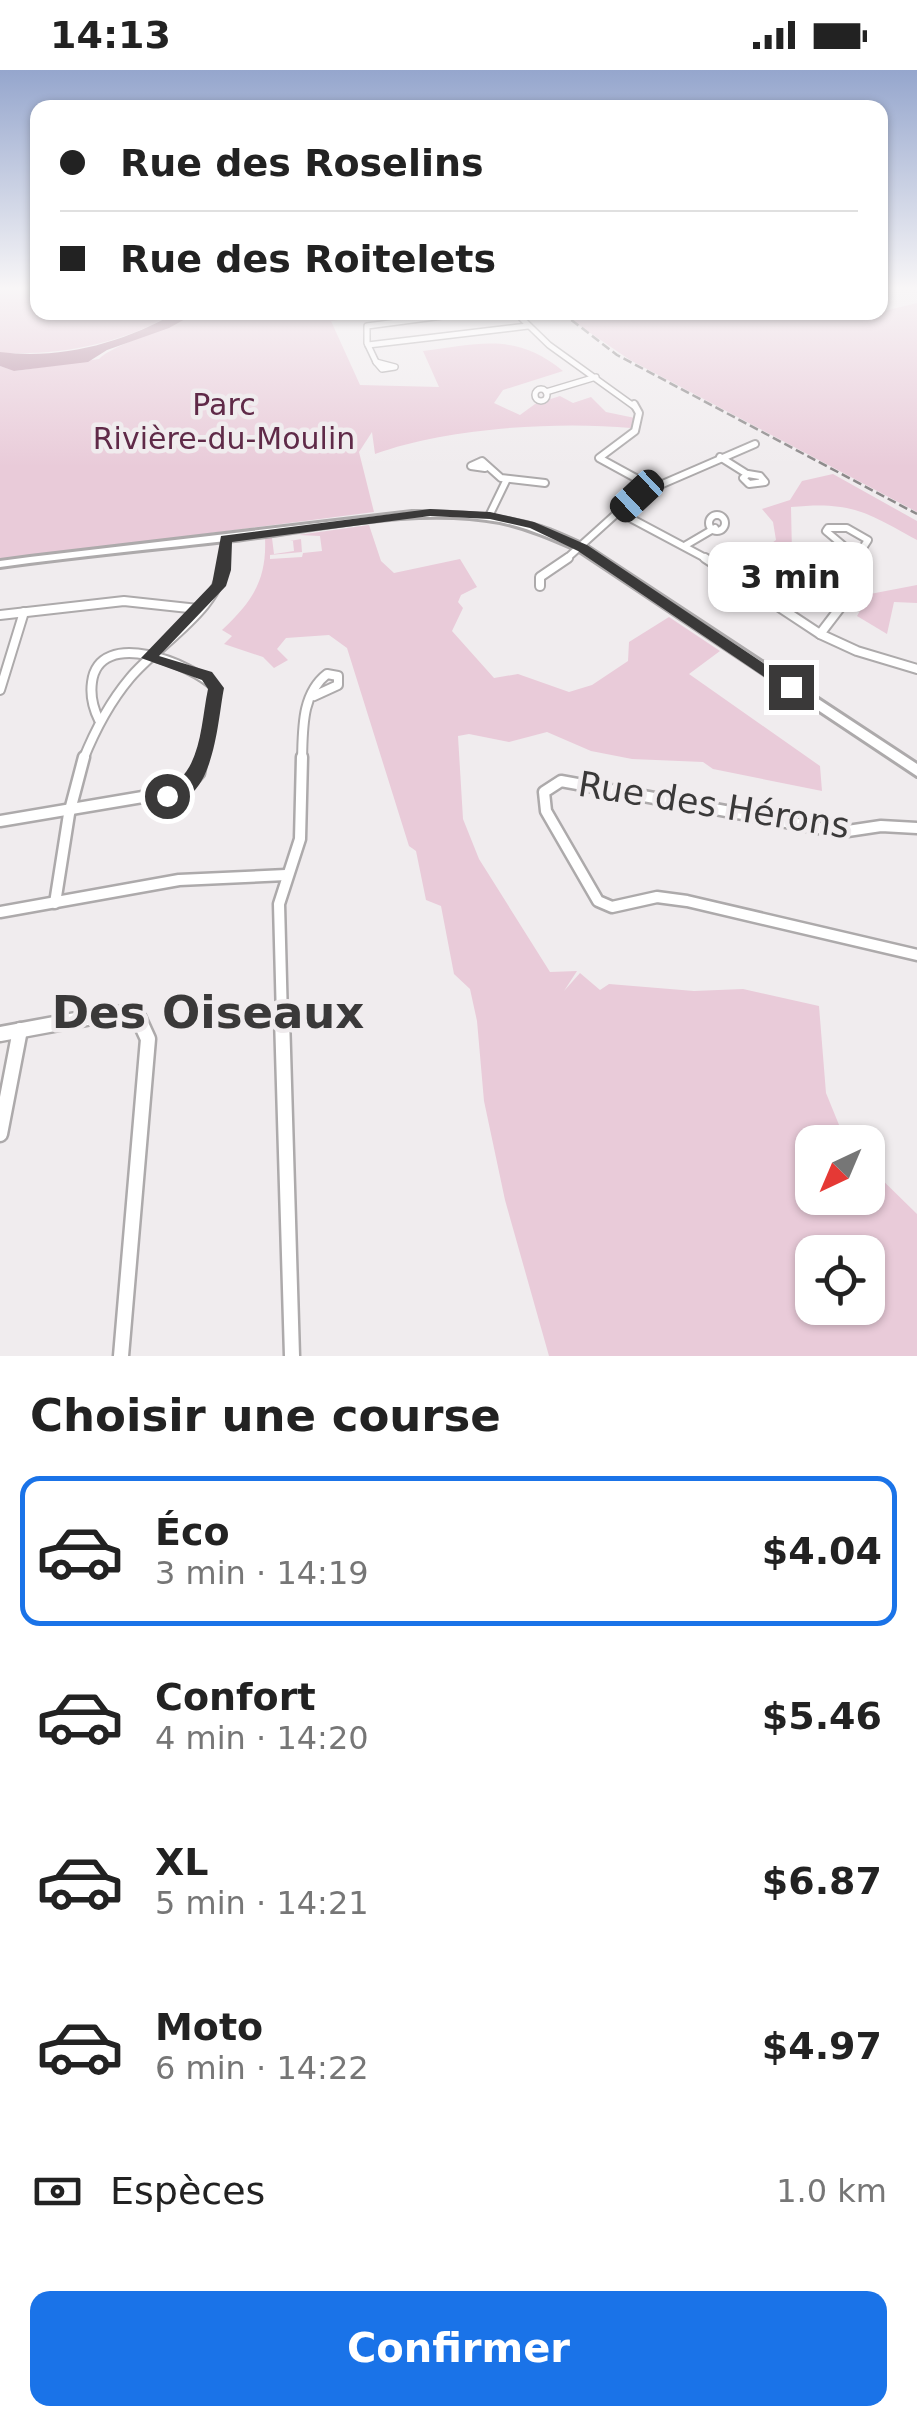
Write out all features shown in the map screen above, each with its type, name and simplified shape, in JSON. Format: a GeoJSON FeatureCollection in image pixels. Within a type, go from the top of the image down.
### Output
{"type":"FeatureCollection","features":[{"type":"Feature","properties":{"kind":"street"},"geometry":{"type":"LineString","coordinates":[[369,347],[374,362]]}},
{"type":"Feature","properties":{"kind":"street"},"geometry":{"type":"LineString","coordinates":[[556,347],[624,392],[639,413],[630,438],[603,454],[600,461],[652,486]]}},
{"type":"Feature","properties":{"kind":"street"},"geometry":{"type":"LineString","coordinates":[[546,392],[596,377]]}},
{"type":"Feature","properties":{"kind":"street"},"geometry":{"type":"LineString","coordinates":[[540,586],[540,576],[582,548],[652,486],[755,444]]}},
{"type":"Feature","properties":{"kind":"street"},"geometry":{"type":"LineString","coordinates":[[720,457],[748,474]]}},
{"type":"Feature","properties":{"kind":"street"},"geometry":{"type":"LineString","coordinates":[[485,468],[506,481],[544,483]]}},
{"type":"Feature","properties":{"kind":"street"},"geometry":{"type":"LineString","coordinates":[[490,516],[506,481]]}},
{"type":"Feature","properties":{"kind":"street"},"geometry":{"type":"LineString","coordinates":[[619,512],[686,545],[820,634],[857,651],[917,670]]}},
{"type":"Feature","properties":{"kind":"street"},"geometry":{"type":"LineString","coordinates":[[0,564],[406,514],[490,516],[534,526],[582,548],[917,771]]}},
{"type":"Feature","properties":{"kind":"street"},"geometry":{"type":"LineString","coordinates":[[686,545],[715,528]]}},
{"type":"Feature","properties":{"kind":"street"},"geometry":{"type":"LineString","coordinates":[[820,634],[856,587],[857,557],[868,540],[848,528],[828,528],[826,532],[857,557]]}},
{"type":"Feature","properties":{"kind":"street"},"geometry":{"type":"LineString","coordinates":[[55,903],[78,771],[98,720],[148,658],[222,581],[225,538]]}},
{"type":"Feature","properties":{"kind":"street"},"geometry":{"type":"LineString","coordinates":[[0,615],[138,599],[165,600],[198,609]]}},
{"type":"Feature","properties":{"kind":"street"},"geometry":{"type":"LineString","coordinates":[[0,690],[24,612]]}},
{"type":"Feature","properties":{"kind":"street"},"geometry":{"type":"LineString","coordinates":[[0,820],[175,794],[190,786],[200,773],[216,693],[214,684],[207,676],[118,652],[97,662],[90,698],[98,720]]}},
{"type":"Feature","properties":{"kind":"street"},"geometry":{"type":"LineString","coordinates":[[292,1356],[279,914],[286,875],[300,834],[302,716],[314,696]]}},
{"type":"Feature","properties":{"kind":"street","name":"Rue des Hérons"},"geometry":{"type":"LineString","coordinates":[[917,828],[882,826],[842,832],[561,781],[544,792],[546,811],[598,902],[612,907],[658,898],[687,901],[917,955]]}},
{"type":"Feature","properties":{"kind":"street"},"geometry":{"type":"LineString","coordinates":[[0,912],[210,878],[286,875]]}},
{"type":"Feature","properties":{"kind":"street"},"geometry":{"type":"LineString","coordinates":[[0,1034],[120,1012],[140,1016],[148,1039],[120,1356]]}},
{"type":"Feature","properties":{"kind":"street"},"geometry":{"type":"LineString","coordinates":[[0,1134],[20,1030]]}},
{"type":"Feature","properties":{"kind":"green space"},"geometry":{"type":"Polygon","coordinates":[[[0,347],[81,347],[48,352],[0,352],[0,347]]]}},
{"type":"Feature","properties":{"kind":"green space","name":"Parc Rivière-du-Moulin"},"geometry":{"type":"Polygon","coordinates":[[[343,347],[360,385],[439,387],[423,351],[517,347],[563,371],[503,390],[494,403],[520,415],[535,404],[560,396],[573,403],[591,397],[606,412],[635,418],[631,428],[570,425],[502,429],[435,438],[375,454],[372,432],[359,452],[374,512],[0,560],[0,366],[15,371],[99,359],[116,348],[343,347]]]}},
{"type":"Feature","properties":{"kind":"green space"},"geometry":{"type":"Polygon","coordinates":[[[611,347],[917,347],[917,512],[611,347]]]}},
{"type":"Feature","properties":{"kind":"green space"},"geometry":{"type":"Polygon","coordinates":[[[833,474],[917,521],[917,540],[844,507],[791,507],[792,553],[842,591],[829,606],[754,556],[776,540],[773,522],[762,509],[790,500],[802,481],[833,474]]]}},
{"type":"Feature","properties":{"kind":"green space"},"geometry":{"type":"Polygon","coordinates":[[[369,525],[381,561],[394,573],[460,559],[477,587],[461,595],[458,602],[463,608],[452,631],[494,678],[518,674],[569,692],[592,685],[628,661],[629,642],[669,617],[720,651],[689,674],[820,766],[822,791],[713,769],[703,762],[632,759],[591,751],[547,732],[509,742],[469,734],[458,736],[463,819],[479,859],[550,972],[577,971],[564,991],[580,973],[600,990],[609,984],[694,991],[743,989],[819,1006],[826,1093],[839,1125],[795,1125],[795,1215],[885,1215],[885,1183],[917,1214],[917,1356],[549,1356],[505,1200],[484,1101],[470,989],[454,974],[441,906],[426,900],[416,851],[409,846],[347,648],[329,635],[286,638],[277,649],[288,660],[274,668],[263,657],[224,644],[232,636],[222,630],[242,610],[260,578],[265,538],[272,538],[274,554],[294,551],[290,541],[301,539],[302,552],[270,555],[270,559],[322,551],[320,536],[298,535],[369,525]]]}},
{"type":"Feature","properties":{"kind":"green space"},"geometry":{"type":"Polygon","coordinates":[[[917,585],[917,603],[894,602],[887,634],[857,616],[870,594],[917,585]]]}},
{"type":"Feature","properties":{"kind":"shaded area"},"geometry":{"type":"Polygon","coordinates":[[[115,347],[88,362],[14,371],[0,366],[0,352],[115,347]]]}},
{"type":"Feature","properties":{"kind":"railway"},"geometry":{"type":"LineString","coordinates":[[607,347],[917,514]]}},
{"type":"Feature","properties":{"kind":"district","name":"Des Oiseaux"},"geometry":{"type":"Point","coordinates":[208,1012]}},
{"type":"Feature","properties":{"kind":"route"},"geometry":{"type":"LineString","coordinates":[[167,796],[190,786],[200,773],[216,688],[207,676],[148,658],[219,586],[225,538],[430,512],[490,516],[534,526],[582,548],[791,687]]}}]}
